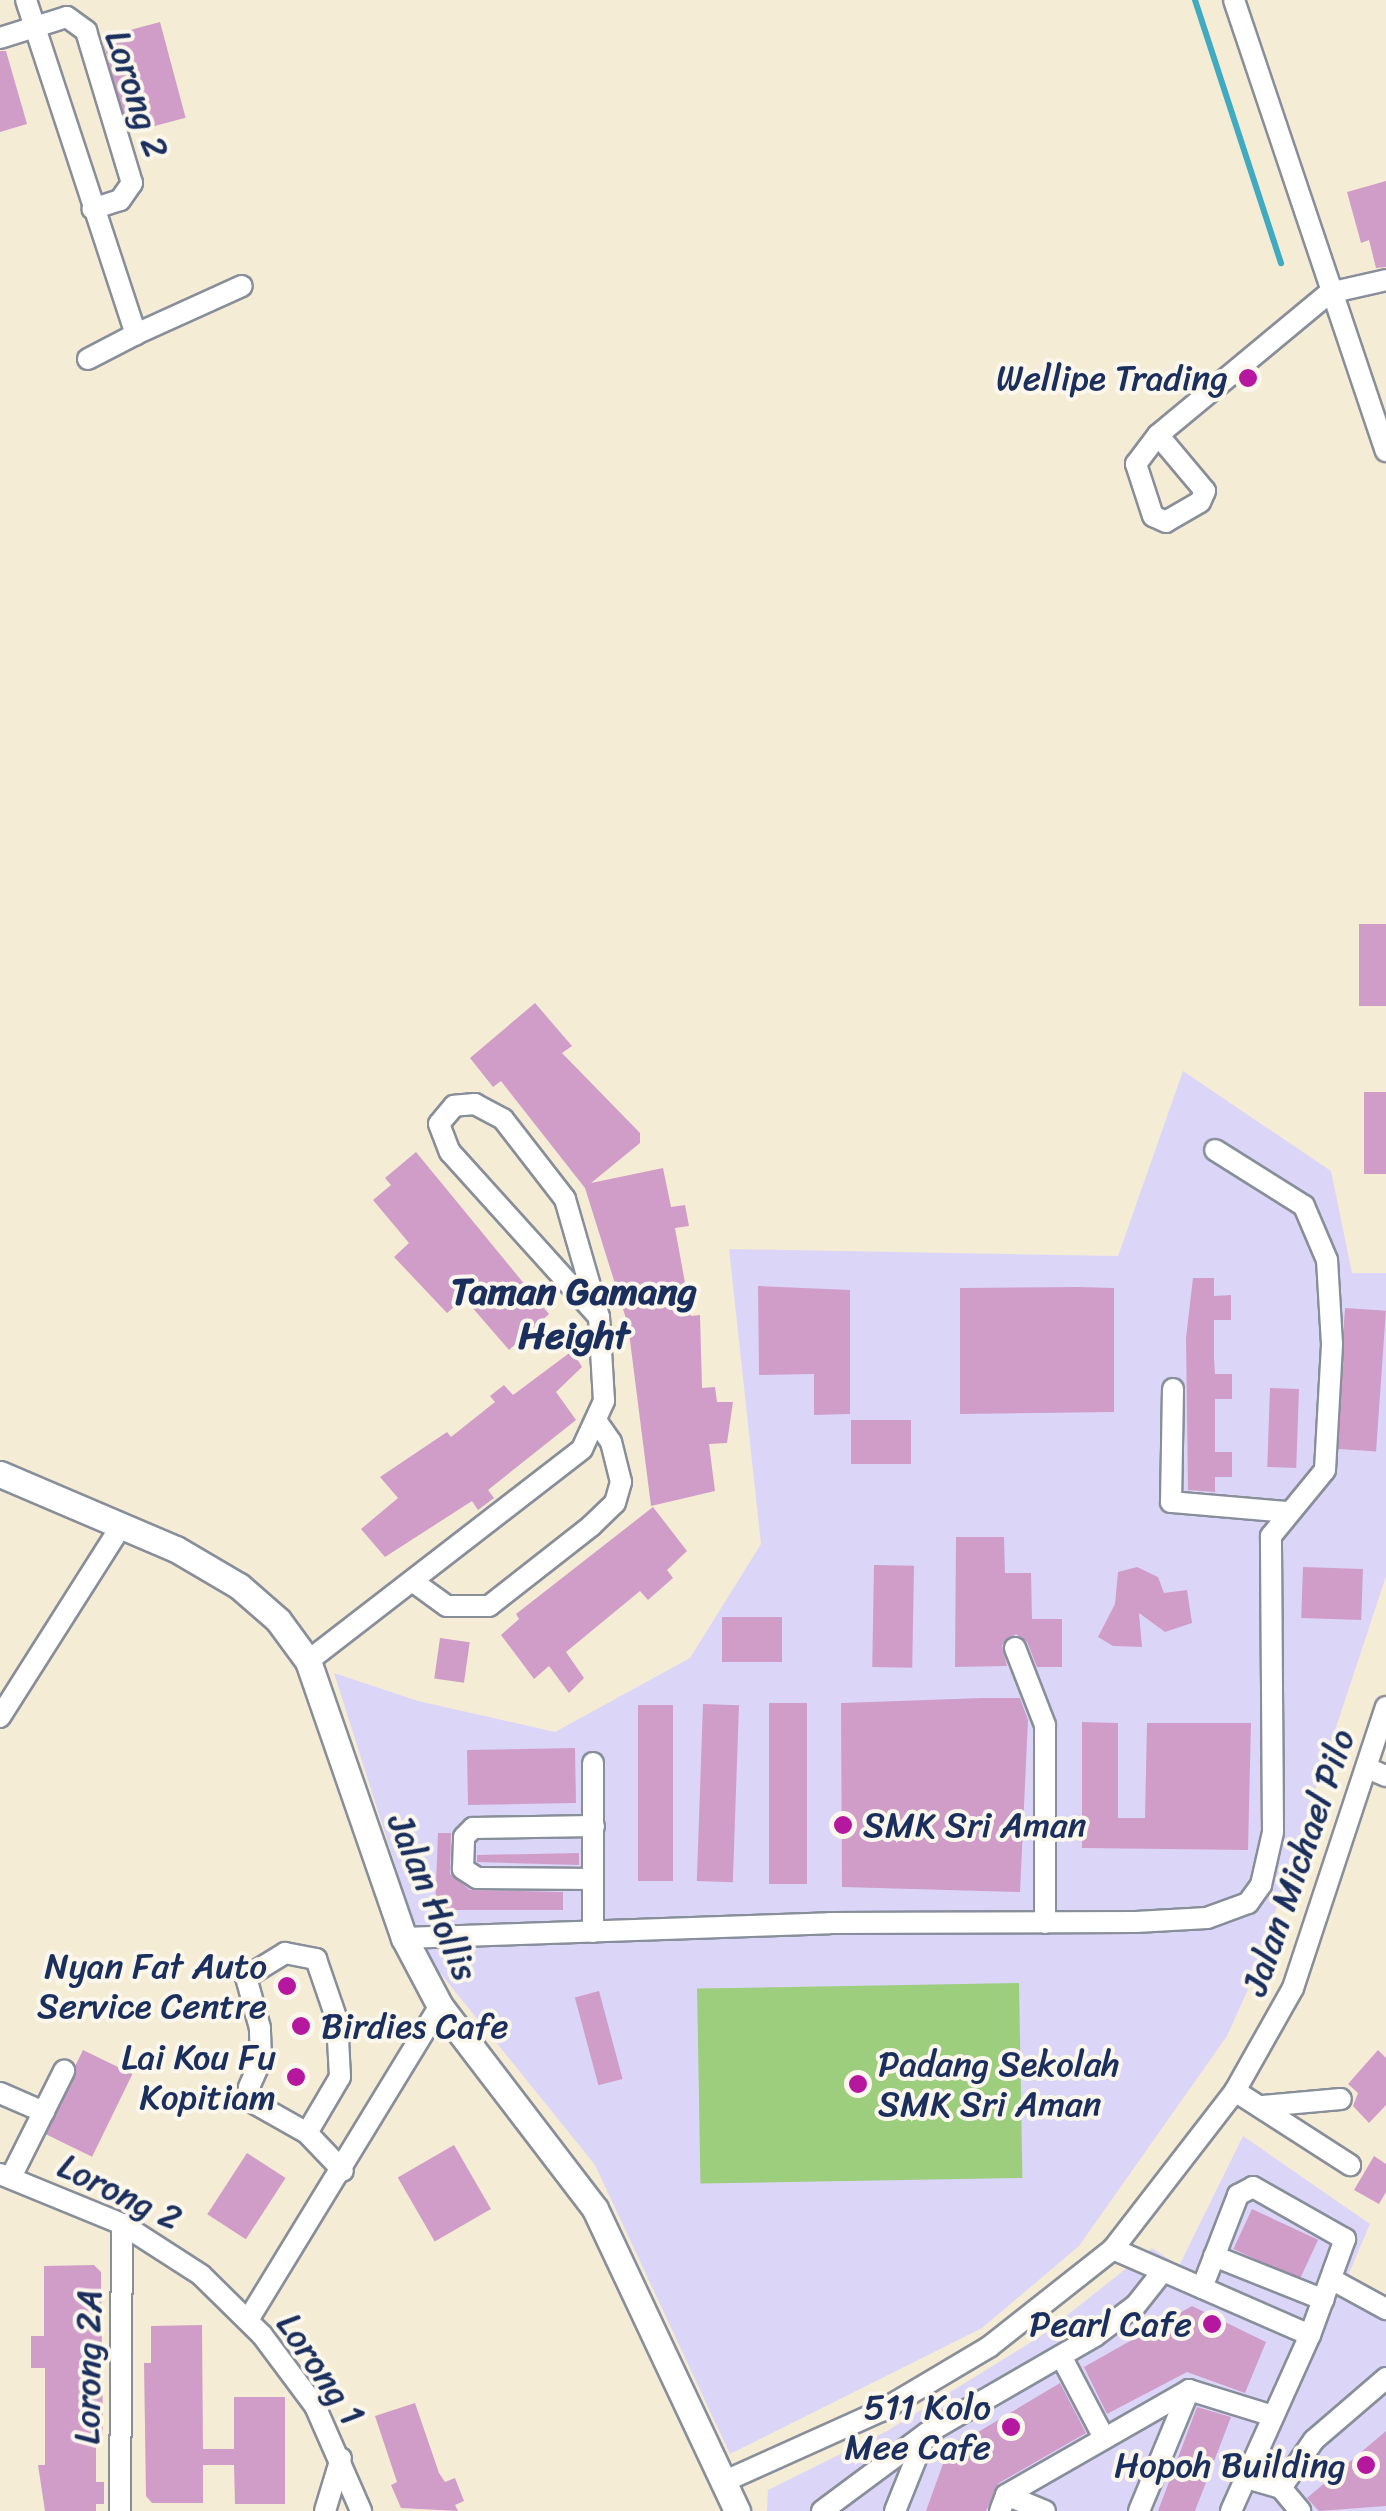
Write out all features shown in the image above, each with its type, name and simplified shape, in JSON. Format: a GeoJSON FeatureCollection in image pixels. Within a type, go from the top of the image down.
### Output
{"type":"FeatureCollection","features":[{"type":"Feature","properties":{"kind":"main road","name":"Jalan Hollis"},"geometry":{"type":"LineString","coordinates":[[0,1474],[121,1526],[239,1586],[278,1620],[308,1661],[404,1938],[440,2006],[595,2209],[737,2511]]}},
{"type":"Feature","properties":{"kind":"street"},"geometry":{"type":"LineString","coordinates":[[26,0],[92,210],[136,334]]}},
{"type":"Feature","properties":{"kind":"street"},"geometry":{"type":"LineString","coordinates":[[1234,0],[1329,293],[1386,451]]}},
{"type":"Feature","properties":{"kind":"street","name":"Lorong 2"},"geometry":{"type":"LineString","coordinates":[[34,26],[67,17],[86,31],[132,183],[120,200],[92,210]]}},
{"type":"Feature","properties":{"kind":"street"},"geometry":{"type":"LineString","coordinates":[[0,38],[34,26]]}},
{"type":"Feature","properties":{"kind":"street"},"geometry":{"type":"LineString","coordinates":[[1158,435],[1329,293],[1386,280]]}},
{"type":"Feature","properties":{"kind":"street"},"geometry":{"type":"LineString","coordinates":[[88,359],[242,286]]}},
{"type":"Feature","properties":{"kind":"street"},"geometry":{"type":"LineString","coordinates":[[308,1661],[415,1583],[582,1449],[604,1401],[599,1317],[576,1226],[548,1172],[488,1108],[454,1106],[440,1124],[450,1152],[599,1317]]}},
{"type":"Feature","properties":{"kind":"street"},"geometry":{"type":"LineString","coordinates":[[404,1938],[1207,1918],[1248,1903],[1261,1885],[1273,1832],[1269,1552],[1273,1529],[1320,1483],[1328,1455],[1327,1260],[1304,1206],[1216,1150]]}},
{"type":"Feature","properties":{"kind":"street"},"geometry":{"type":"LineString","coordinates":[[1173,1388],[1171,1502],[1288,1512]]}},
{"type":"Feature","properties":{"kind":"street"},"geometry":{"type":"LineString","coordinates":[[415,1583],[446,1606],[489,1606],[590,1526],[616,1502],[621,1482],[611,1442],[597,1422]]}},
{"type":"Feature","properties":{"kind":"street"},"geometry":{"type":"LineString","coordinates":[[0,1717],[121,1526]]}},
{"type":"Feature","properties":{"kind":"street"},"geometry":{"type":"LineString","coordinates":[[1014,1648],[1045,1725],[1045,1923]]}},
{"type":"Feature","properties":{"kind":"street","name":"Jalan Michael Pilo"},"geometry":{"type":"LineString","coordinates":[[723,2482],[881,2411],[989,2347],[1113,2250],[1235,2091],[1293,1988],[1376,1772],[1386,1707]]}},
{"type":"Feature","properties":{"kind":"street"},"geometry":{"type":"LineString","coordinates":[[592,1763],[593,1932]]}},
{"type":"Feature","properties":{"kind":"street"},"geometry":{"type":"LineString","coordinates":[[593,1880],[477,1878],[463,1869],[464,1837],[473,1828],[594,1826]]}},
{"type":"Feature","properties":{"kind":"street"},"geometry":{"type":"LineString","coordinates":[[307,2133],[340,2076],[342,2043],[316,1959],[286,1953],[246,1978],[260,2028],[261,2060],[249,2087],[252,2102],[307,2133],[343,2171]]}},
{"type":"Feature","properties":{"kind":"street"},"geometry":{"type":"LineString","coordinates":[[248,2320],[343,2171],[440,2006]]}},
{"type":"Feature","properties":{"kind":"street"},"geometry":{"type":"LineString","coordinates":[[6,2176],[64,2071]]}},
{"type":"Feature","properties":{"kind":"street"},"geometry":{"type":"LineString","coordinates":[[1235,2091],[1350,2166]]}},
{"type":"Feature","properties":{"kind":"street"},"geometry":{"type":"LineString","coordinates":[[0,2093],[44,2112]]}},
{"type":"Feature","properties":{"kind":"street"},"geometry":{"type":"LineString","coordinates":[[1262,2106],[1341,2099]]}},
{"type":"Feature","properties":{"kind":"street","name":"Lorong 2"},"geometry":{"type":"LineString","coordinates":[[6,2176],[122,2224],[174,2252],[248,2320]]}},
{"type":"Feature","properties":{"kind":"street"},"geometry":{"type":"LineString","coordinates":[[1202,2288],[1238,2195],[1253,2187],[1345,2239],[1310,2336],[1231,2511]]}},
{"type":"Feature","properties":{"kind":"street","name":"Lorong 2A"},"geometry":{"type":"LineString","coordinates":[[120,2511],[122,2224]]}},
{"type":"Feature","properties":{"kind":"street"},"geometry":{"type":"LineString","coordinates":[[1113,2250],[1310,2336]]}},
{"type":"Feature","properties":{"kind":"street"},"geometry":{"type":"LineString","coordinates":[[1214,2256],[1324,2300]]}},
{"type":"Feature","properties":{"kind":"street"},"geometry":{"type":"LineString","coordinates":[[822,2511],[927,2432],[1061,2356],[1136,2304],[1163,2271]]}},
{"type":"Feature","properties":{"kind":"street"},"geometry":{"type":"LineString","coordinates":[[1331,2280],[1386,2309]]}},
{"type":"Feature","properties":{"kind":"street","name":"Lorong 1"},"geometry":{"type":"LineString","coordinates":[[248,2320],[316,2406],[361,2511]]}},
{"type":"Feature","properties":{"kind":"street"},"geometry":{"type":"LineString","coordinates":[[1061,2356],[1104,2438]]}},
{"type":"Feature","properties":{"kind":"street"},"geometry":{"type":"LineString","coordinates":[[1280,2488],[1314,2440],[1386,2378]]}},
{"type":"Feature","properties":{"kind":"street"},"geometry":{"type":"LineString","coordinates":[[1003,2503],[1104,2438],[1189,2390],[1274,2416]]}},
{"type":"Feature","properties":{"kind":"street"},"geometry":{"type":"LineString","coordinates":[[1139,2511],[1189,2390]]}},
{"type":"Feature","properties":{"kind":"street"},"geometry":{"type":"LineString","coordinates":[[895,2511],[927,2432]]}},
{"type":"Feature","properties":{"kind":"street"},"geometry":{"type":"LineString","coordinates":[[324,2511],[341,2458]]}},
{"type":"Feature","properties":{"kind":"street"},"geometry":{"type":"LineString","coordinates":[[1246,2478],[1280,2488],[1300,2511]]}},
{"type":"Feature","properties":{"kind":"street"},"geometry":{"type":"LineString","coordinates":[[1003,2503],[1044,2511]]}},
{"type":"Feature","properties":{"kind":"shaded area","name":"SMK Sri Aman"},"geometry":{"type":"Polygon","coordinates":[[[1183,1071],[1331,1171],[1352,1273],[1386,1273],[1386,1576],[1254,1976],[1227,2036],[1079,2246],[982,2328],[730,2454],[595,2165],[437,1969],[412,1918],[334,1673],[418,1701],[555,1732],[690,1658],[761,1544],[729,1249],[1118,1256],[1183,1071]]]}},
{"type":"Feature","properties":{"kind":"shaded area"},"geometry":{"type":"Polygon","coordinates":[[[1243,2136],[1370,2224],[1347,2278],[1386,2295],[1386,2511],[767,2511],[768,2490],[887,2431],[1041,2336],[1152,2248],[1179,2266],[1243,2136]]]}},
{"type":"Feature","properties":{"kind":"green space","name":"Padang Sekolah SMK Sri Aman"},"geometry":{"type":"Polygon","coordinates":[[[1019,1983],[1022,2178],[700,2184],[697,1989],[1019,1983]]]}},
{"type":"Feature","properties":{"kind":"building"},"geometry":{"type":"Polygon","coordinates":[[[160,22],[186,118],[128,133],[102,38],[160,22]]]}},
{"type":"Feature","properties":{"kind":"building"},"geometry":{"type":"Polygon","coordinates":[[[0,51],[6,51],[27,124],[0,132],[0,51]]]}},
{"type":"Feature","properties":{"kind":"building"},"geometry":{"type":"Polygon","coordinates":[[[1386,181],[1386,267],[1376,268],[1369,240],[1361,243],[1347,192],[1386,181]]]}},
{"type":"Feature","properties":{"kind":"building"},"geometry":{"type":"Polygon","coordinates":[[[1359,924],[1386,924],[1386,1006],[1359,1006],[1359,924]]]}},
{"type":"Feature","properties":{"kind":"building"},"geometry":{"type":"Polygon","coordinates":[[[535,1003],[572,1046],[562,1053],[640,1133],[640,1143],[591,1183],[663,1168],[671,1207],[685,1205],[689,1226],[675,1228],[691,1316],[700,1315],[702,1388],[715,1387],[717,1402],[733,1402],[727,1443],[709,1444],[715,1491],[651,1506],[628,1325],[585,1188],[501,1081],[493,1087],[470,1058],[535,1003]]]}},
{"type":"Feature","properties":{"kind":"building"},"geometry":{"type":"Polygon","coordinates":[[[1364,1092],[1386,1092],[1386,1174],[1364,1174],[1364,1092]]]}},
{"type":"Feature","properties":{"kind":"building"},"geometry":{"type":"Polygon","coordinates":[[[416,1152],[549,1314],[509,1350],[464,1298],[447,1313],[394,1257],[409,1243],[373,1200],[391,1185],[385,1178],[416,1152]]]}},
{"type":"Feature","properties":{"kind":"building"},"geometry":{"type":"Polygon","coordinates":[[[1193,1278],[1214,1278],[1214,1296],[1231,1295],[1231,1320],[1214,1320],[1214,1357],[1215,1374],[1232,1374],[1232,1399],[1215,1399],[1215,1452],[1232,1452],[1232,1477],[1215,1477],[1215,1492],[1188,1490],[1186,1338],[1193,1278]]]}},
{"type":"Feature","properties":{"kind":"building"},"geometry":{"type":"Polygon","coordinates":[[[758,1286],[850,1290],[850,1414],[814,1415],[814,1374],[759,1375],[758,1286]]]}},
{"type":"Feature","properties":{"kind":"building"},"geometry":{"type":"Polygon","coordinates":[[[960,1288],[1114,1288],[1114,1412],[960,1414],[960,1288]]]}},
{"type":"Feature","properties":{"kind":"building"},"geometry":{"type":"Polygon","coordinates":[[[1345,1308],[1386,1311],[1376,1452],[1335,1449],[1345,1308]]]}},
{"type":"Feature","properties":{"kind":"building"},"geometry":{"type":"Polygon","coordinates":[[[572,1351],[582,1367],[556,1392],[576,1420],[488,1490],[494,1498],[478,1510],[472,1501],[385,1557],[361,1529],[398,1498],[380,1477],[447,1432],[451,1437],[495,1402],[490,1396],[504,1385],[513,1395],[572,1351]]]}},
{"type":"Feature","properties":{"kind":"building"},"geometry":{"type":"Polygon","coordinates":[[[1270,1388],[1299,1389],[1296,1468],[1267,1467],[1270,1388]]]}},
{"type":"Feature","properties":{"kind":"building"},"geometry":{"type":"Polygon","coordinates":[[[851,1420],[911,1420],[911,1464],[851,1464],[851,1420]]]}},
{"type":"Feature","properties":{"kind":"building"},"geometry":{"type":"Polygon","coordinates":[[[653,1507],[687,1551],[667,1570],[673,1578],[648,1600],[640,1591],[566,1652],[584,1678],[569,1693],[549,1666],[534,1679],[501,1635],[519,1619],[516,1614],[653,1507]]]}},
{"type":"Feature","properties":{"kind":"building"},"geometry":{"type":"Polygon","coordinates":[[[956,1537],[1004,1537],[1005,1573],[1031,1573],[1032,1619],[1062,1619],[1062,1667],[1037,1667],[1027,1642],[1016,1634],[1002,1645],[1007,1666],[955,1667],[956,1537]]]}},
{"type":"Feature","properties":{"kind":"building"},"geometry":{"type":"Polygon","coordinates":[[[874,1565],[914,1566],[912,1668],[872,1667],[874,1565]]]}},
{"type":"Feature","properties":{"kind":"building"},"geometry":{"type":"Polygon","coordinates":[[[1137,1567],[1158,1577],[1164,1593],[1187,1590],[1192,1623],[1165,1632],[1139,1613],[1142,1647],[1113,1646],[1098,1637],[1115,1604],[1118,1572],[1137,1567]]]}},
{"type":"Feature","properties":{"kind":"building"},"geometry":{"type":"Polygon","coordinates":[[[1303,1567],[1363,1569],[1361,1620],[1301,1618],[1303,1567]]]}},
{"type":"Feature","properties":{"kind":"building"},"geometry":{"type":"Polygon","coordinates":[[[722,1617],[782,1617],[782,1662],[722,1662],[722,1617]]]}},
{"type":"Feature","properties":{"kind":"building"},"geometry":{"type":"Polygon","coordinates":[[[440,1638],[470,1642],[464,1683],[434,1679],[440,1638]]]}},
{"type":"Feature","properties":{"kind":"building"},"geometry":{"type":"Polygon","coordinates":[[[1020,1698],[1028,1720],[1020,1892],[842,1887],[841,1703],[1020,1698]]]}},
{"type":"Feature","properties":{"kind":"building"},"geometry":{"type":"Polygon","coordinates":[[[769,1703],[807,1703],[807,1884],[769,1884],[769,1703]]]}},
{"type":"Feature","properties":{"kind":"building"},"geometry":{"type":"Polygon","coordinates":[[[703,1704],[739,1705],[733,1882],[697,1881],[703,1704]]]}},
{"type":"Feature","properties":{"kind":"building"},"geometry":{"type":"Polygon","coordinates":[[[638,1705],[673,1705],[673,1881],[638,1881],[638,1705]]]}},
{"type":"Feature","properties":{"kind":"building"},"geometry":{"type":"Polygon","coordinates":[[[1082,1722],[1118,1723],[1118,1818],[1145,1818],[1147,1723],[1251,1723],[1248,1850],[1082,1848],[1082,1722]]]}},
{"type":"Feature","properties":{"kind":"building"},"geometry":{"type":"Polygon","coordinates":[[[575,1748],[576,1803],[468,1805],[467,1750],[575,1748]]]}},
{"type":"Feature","properties":{"kind":"building"},"geometry":{"type":"Polygon","coordinates":[[[438,1833],[451,1833],[450,1874],[470,1890],[563,1892],[563,1910],[435,1910],[438,1833]]]}},
{"type":"Feature","properties":{"kind":"building"},"geometry":{"type":"Polygon","coordinates":[[[579,1853],[579,1865],[477,1862],[477,1855],[579,1853]]]}},
{"type":"Feature","properties":{"kind":"building"},"geometry":{"type":"Polygon","coordinates":[[[599,1991],[623,2079],[598,2085],[575,1997],[599,1991]]]}},
{"type":"Feature","properties":{"kind":"building"},"geometry":{"type":"Polygon","coordinates":[[[83,2050],[132,2074],[92,2157],[43,2133],[83,2050]]]}},
{"type":"Feature","properties":{"kind":"building"},"geometry":{"type":"Polygon","coordinates":[[[1378,2050],[1386,2058],[1386,2105],[1369,2123],[1353,2106],[1358,2093],[1348,2084],[1378,2050]]]}},
{"type":"Feature","properties":{"kind":"building"},"geometry":{"type":"Polygon","coordinates":[[[454,2145],[491,2209],[435,2242],[398,2178],[454,2145]]]}},
{"type":"Feature","properties":{"kind":"building"},"geometry":{"type":"Polygon","coordinates":[[[247,2153],[286,2178],[246,2239],[207,2214],[247,2153]]]}},
{"type":"Feature","properties":{"kind":"building"},"geometry":{"type":"Polygon","coordinates":[[[1374,2156],[1386,2164],[1386,2192],[1379,2204],[1354,2190],[1374,2156]]]}},
{"type":"Feature","properties":{"kind":"building"},"geometry":{"type":"Polygon","coordinates":[[[1252,2209],[1318,2240],[1300,2280],[1233,2249],[1252,2209]]]}},
{"type":"Feature","properties":{"kind":"building"},"geometry":{"type":"Polygon","coordinates":[[[94,2265],[101,2272],[103,2435],[96,2435],[96,2482],[104,2482],[104,2504],[96,2504],[96,2511],[45,2511],[38,2465],[45,2465],[45,2368],[31,2368],[31,2336],[44,2336],[44,2266],[94,2265]]]}},
{"type":"Feature","properties":{"kind":"building"},"geometry":{"type":"Polygon","coordinates":[[[1192,2306],[1266,2342],[1245,2393],[1187,2372],[1107,2414],[1084,2367],[1192,2306]]]}},
{"type":"Feature","properties":{"kind":"building"},"geometry":{"type":"Polygon","coordinates":[[[202,2325],[203,2449],[234,2449],[234,2397],[285,2397],[285,2504],[235,2504],[234,2465],[203,2465],[203,2503],[152,2503],[146,2496],[144,2363],[151,2363],[151,2326],[202,2325]]]}},
{"type":"Feature","properties":{"kind":"building"},"geometry":{"type":"Polygon","coordinates":[[[1060,2383],[1086,2433],[999,2483],[986,2511],[926,2511],[948,2450],[1060,2383]]]}},
{"type":"Feature","properties":{"kind":"building"},"geometry":{"type":"Polygon","coordinates":[[[415,2403],[439,2473],[445,2482],[455,2478],[464,2501],[455,2505],[458,2511],[401,2508],[391,2485],[397,2482],[375,2416],[415,2403]]]}},
{"type":"Feature","properties":{"kind":"building"},"geometry":{"type":"Polygon","coordinates":[[[1197,2407],[1231,2417],[1195,2511],[1158,2511],[1197,2407]]]}},
{"type":"Feature","properties":{"kind":"building","name":"Hopoh Building"},"geometry":{"type":"Polygon","coordinates":[[[1386,2431],[1386,2506],[1319,2511],[1307,2498],[1386,2431]]]}},
{"type":"Feature","properties":{"kind":"waterway"},"geometry":{"type":"LineString","coordinates":[[1195,0],[1281,263]]}},
{"type":"Feature","properties":{"kind":"place","name":"Wellipe Trading"},"geometry":{"type":"Point","coordinates":[1248,378]}},
{"type":"Feature","properties":{"kind":"place","name":"SMK Sri Aman"},"geometry":{"type":"Point","coordinates":[843,1825]}},
{"type":"Feature","properties":{"kind":"place","name":"Nyan Fat Auto Service Centre"},"geometry":{"type":"Point","coordinates":[287,1986]}},
{"type":"Feature","properties":{"kind":"place","name":"Birdies Cafe"},"geometry":{"type":"Point","coordinates":[301,2026]}},
{"type":"Feature","properties":{"kind":"place","name":"Lai Kou Fu Kopitiam"},"geometry":{"type":"Point","coordinates":[296,2077]}},
{"type":"Feature","properties":{"kind":"place","name":"Padang Sekolah SMK Sri Aman"},"geometry":{"type":"Point","coordinates":[858,2084]}},
{"type":"Feature","properties":{"kind":"place","name":"Pearl Cafe"},"geometry":{"type":"Point","coordinates":[1212,2324]}},
{"type":"Feature","properties":{"kind":"place","name":"511 Kolo Mee Cafe"},"geometry":{"type":"Point","coordinates":[1011,2427]}},
{"type":"Feature","properties":{"kind":"place","name":"Hopoh Building"},"geometry":{"type":"Point","coordinates":[1366,2465]}},
{"type":"Feature","properties":{"kind":"district","name":"Taman Gamang Height"},"geometry":{"type":"Point","coordinates":[574,1314]}}]}
